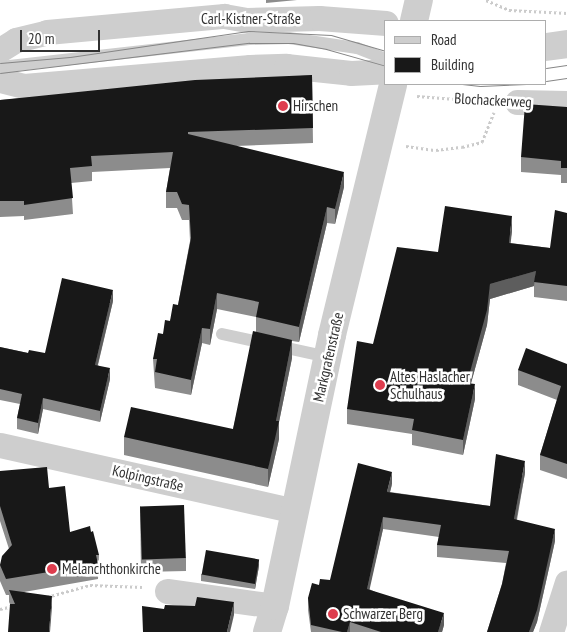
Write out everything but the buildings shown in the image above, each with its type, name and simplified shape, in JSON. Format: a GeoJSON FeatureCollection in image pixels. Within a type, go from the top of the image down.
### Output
{"type":"FeatureCollection","features":[{"type":"Feature","properties":{"kind":"street"},"geometry":{"type":"LineString","coordinates":[[414,20],[419,0]]}},
{"type":"Feature","properties":{"kind":"street","name":"Carl-Kistner-Straße"},"geometry":{"type":"LineString","coordinates":[[0,50],[16,40],[46,32],[224,16],[247,20],[319,18],[384,23]]}},
{"type":"Feature","properties":{"kind":"street"},"geometry":{"type":"LineString","coordinates":[[547,31],[567,33]]}},
{"type":"Feature","properties":{"kind":"street"},"geometry":{"type":"LineString","coordinates":[[547,47],[567,44]]}},
{"type":"Feature","properties":{"kind":"street"},"geometry":{"type":"LineString","coordinates":[[0,80],[24,86],[250,67],[286,66],[351,73],[384,82]]}},
{"type":"Feature","properties":{"kind":"street","name":"Markgrafenstraße"},"geometry":{"type":"LineString","coordinates":[[267,632],[275,606],[328,357],[378,142],[389,85]]}},
{"type":"Feature","properties":{"kind":"street","name":"Blochackerweg"},"geometry":{"type":"LineString","coordinates":[[510,102],[567,102]]}},
{"type":"Feature","properties":{"kind":"street","name":"Kolpingstraße"},"geometry":{"type":"LineString","coordinates":[[0,445],[295,511]]}},
{"type":"Feature","properties":{"kind":"street"},"geometry":{"type":"LineString","coordinates":[[551,632],[567,582]]}},
{"type":"Feature","properties":{"kind":"street"},"geometry":{"type":"LineString","coordinates":[[167,591],[275,606]]}},
{"type":"Feature","properties":{"kind":"lane"},"geometry":{"type":"LineString","coordinates":[[0,67],[249,39],[289,38],[357,48],[384,58]]}},
{"type":"Feature","properties":{"kind":"lane"},"geometry":{"type":"LineString","coordinates":[[222,334],[328,357]]}},
{"type":"Feature","properties":{"kind":"path"},"geometry":{"type":"LineString","coordinates":[[486,0],[509,10],[567,13]]}},
{"type":"Feature","properties":{"kind":"path","name":"Blochackerweg"},"geometry":{"type":"LineString","coordinates":[[397,85],[452,98],[510,102]]}},
{"type":"Feature","properties":{"kind":"path"},"geometry":{"type":"LineString","coordinates":[[378,142],[436,150],[482,142],[493,114],[510,102]]}},
{"type":"Feature","properties":{"kind":"path"},"geometry":{"type":"LineString","coordinates":[[38,599],[90,585],[125,585],[167,591]]}},
{"type":"Feature","properties":{"kind":"path"},"geometry":{"type":"LineString","coordinates":[[0,610],[21,604]]}},
{"type":"Feature","properties":{"kind":"tram line"},"geometry":{"type":"LineString","coordinates":[[0,63],[70,57],[248,31],[331,35],[384,50]]}},
{"type":"Feature","properties":{"kind":"tram line"},"geometry":{"type":"LineString","coordinates":[[0,73],[249,43],[293,43],[326,49],[384,65]]}},
{"type":"Feature","properties":{"kind":"tram line"},"geometry":{"type":"LineString","coordinates":[[547,68],[567,65]]}},
{"type":"Feature","properties":{"kind":"tram line"},"geometry":{"type":"LineString","coordinates":[[547,81],[567,78]]}},
{"type":"Feature","properties":{"kind":"tram line"},"geometry":{"type":"LineString","coordinates":[[471,85],[503,85]]}},
{"type":"Feature","properties":{"kind":"place","name":"Hirschen"},"geometry":{"type":"Point","coordinates":[283,106]}},
{"type":"Feature","properties":{"kind":"place","name":"Altes Haslacher Schulhaus"},"geometry":{"type":"Point","coordinates":[380,385]}},
{"type":"Feature","properties":{"kind":"place","name":"Melanchthonkirche"},"geometry":{"type":"Point","coordinates":[52,569]}},
{"type":"Feature","properties":{"kind":"place","name":"Schwarzer Berg"},"geometry":{"type":"Point","coordinates":[333,614]}}]}
